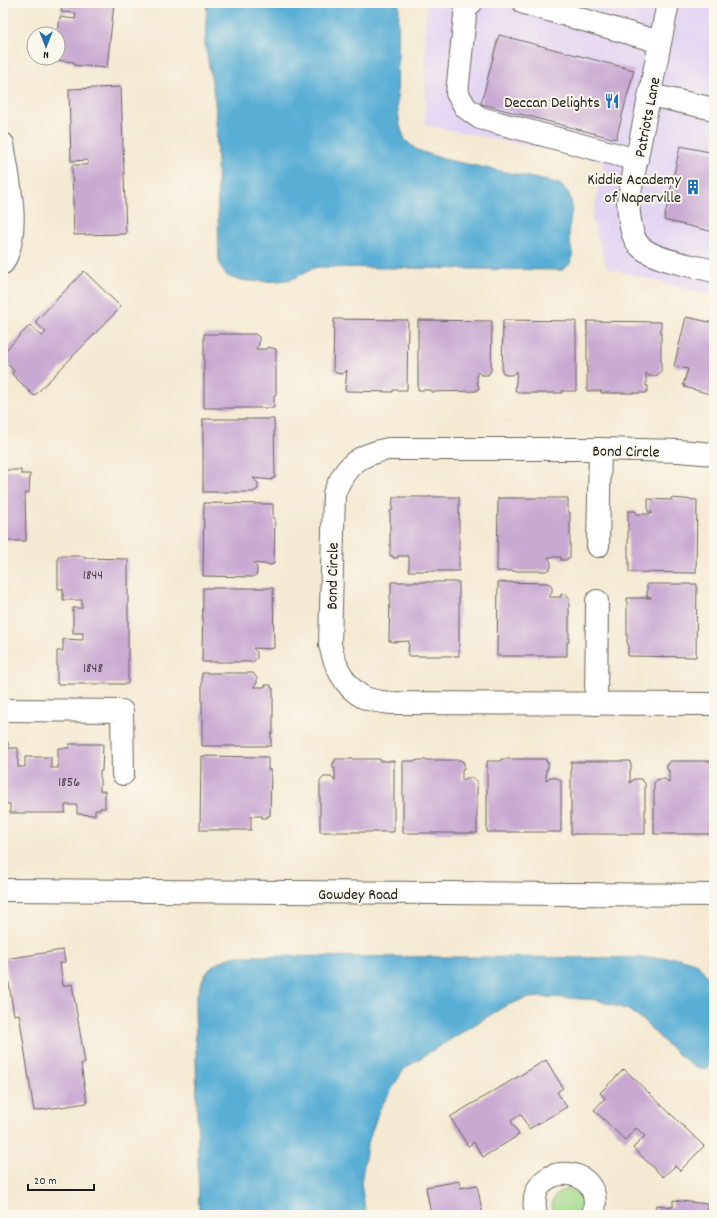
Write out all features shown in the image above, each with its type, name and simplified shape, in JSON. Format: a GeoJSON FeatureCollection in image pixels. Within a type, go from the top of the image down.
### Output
{"type":"FeatureCollection","features":[{"type":"Feature","properties":{"kind":"street"},"geometry":{"type":"LineString","coordinates":[[471,3],[466,6],[457,93],[466,108],[480,118],[637,160]]}},
{"type":"Feature","properties":{"kind":"street"},"geometry":{"type":"LineString","coordinates":[[524,3],[660,42]]}},
{"type":"Feature","properties":{"kind":"street","name":"Patriots Lane"},"geometry":{"type":"LineString","coordinates":[[668,3],[628,202],[630,226],[638,244],[648,252],[662,258],[714,271]]}},
{"type":"Feature","properties":{"kind":"street"},"geometry":{"type":"LineString","coordinates":[[650,94],[714,108]]}},
{"type":"Feature","properties":{"kind":"street"},"geometry":{"type":"LineString","coordinates":[[3,144],[12,204],[12,226],[10,244],[3,263]]}},
{"type":"Feature","properties":{"kind":"street","name":"Bond Circle"},"geometry":{"type":"LineString","coordinates":[[714,454],[679,451],[600,449],[388,449],[371,453],[356,460],[345,472],[334,494],[330,644],[335,663],[340,674],[363,697],[374,701],[391,703],[714,704]]}},
{"type":"Feature","properties":{"kind":"street"},"geometry":{"type":"LineString","coordinates":[[598,546],[600,449]]}},
{"type":"Feature","properties":{"kind":"street"},"geometry":{"type":"LineString","coordinates":[[596,704],[597,601]]}},
{"type":"Feature","properties":{"kind":"street"},"geometry":{"type":"LineString","coordinates":[[3,710],[122,711],[123,774]]}},
{"type":"Feature","properties":{"kind":"street","name":"Gowdey Road"},"geometry":{"type":"LineString","coordinates":[[3,890],[714,895]]}},
{"type":"Feature","properties":{"kind":"street"},"geometry":{"type":"LineString","coordinates":[[536,1215],[534,1205],[535,1195],[540,1186],[551,1176],[566,1173],[576,1175],[591,1187],[595,1196],[593,1215]]}},
{"type":"Feature","properties":{"kind":"shaded area"},"geometry":{"type":"Polygon","coordinates":[[[426,3],[714,4],[714,296],[607,268],[592,220],[604,162],[425,125],[426,3]]]}},
{"type":"Feature","properties":{"kind":"green space"},"geometry":{"type":"Polygon","coordinates":[[[565,1190],[575,1192],[582,1197],[584,1205],[580,1215],[555,1215],[552,1207],[553,1200],[558,1194],[565,1190]]]}},
{"type":"Feature","properties":{"kind":"water"},"geometry":{"type":"Polygon","coordinates":[[[207,3],[399,3],[397,104],[400,126],[405,140],[417,150],[443,159],[557,183],[564,188],[569,194],[572,206],[569,226],[569,239],[572,254],[571,262],[562,270],[317,267],[295,278],[280,281],[239,280],[226,275],[219,261],[216,111],[205,44],[207,3]]]}},
{"type":"Feature","properties":{"kind":"water"},"geometry":{"type":"Polygon","coordinates":[[[238,956],[678,958],[698,964],[708,978],[712,991],[712,1056],[706,1069],[692,1065],[668,1046],[645,1022],[628,1010],[597,1000],[551,997],[526,998],[505,1006],[404,1069],[379,1110],[367,1146],[361,1183],[366,1215],[199,1215],[195,1005],[197,995],[207,972],[219,962],[238,956]]]}},
{"type":"Feature","properties":{"kind":"building"},"geometry":{"type":"Polygon","coordinates":[[[62,3],[114,3],[107,68],[74,65],[74,62],[66,61],[66,26],[59,26],[60,17],[75,19],[76,13],[61,12],[62,3]]]}},
{"type":"Feature","properties":{"kind":"building"},"geometry":{"type":"Polygon","coordinates":[[[499,35],[634,70],[616,139],[481,104],[499,35]]]}},
{"type":"Feature","properties":{"kind":"building"},"geometry":{"type":"Polygon","coordinates":[[[121,87],[126,234],[74,235],[72,165],[88,165],[88,160],[71,161],[69,89],[121,87]]]}},
{"type":"Feature","properties":{"kind":"building","name":"Kiddie Academy of Naperville"},"geometry":{"type":"Polygon","coordinates":[[[680,146],[714,153],[714,232],[664,220],[680,146]]]}},
{"type":"Feature","properties":{"kind":"building"},"geometry":{"type":"Polygon","coordinates":[[[84,271],[121,307],[34,396],[12,374],[14,371],[3,360],[3,353],[30,325],[42,336],[46,332],[35,322],[84,271]]]}},
{"type":"Feature","properties":{"kind":"building"},"geometry":{"type":"Polygon","coordinates":[[[686,317],[714,323],[714,395],[684,387],[685,385],[683,385],[688,369],[674,366],[686,317]]]}},
{"type":"Feature","properties":{"kind":"building"},"geometry":{"type":"Polygon","coordinates":[[[334,319],[408,320],[407,390],[393,390],[393,392],[345,390],[347,370],[343,374],[336,373],[333,370],[334,319]]]}},
{"type":"Feature","properties":{"kind":"building"},"geometry":{"type":"Polygon","coordinates":[[[418,320],[492,321],[491,371],[488,375],[481,375],[477,371],[477,384],[479,389],[477,389],[477,391],[431,392],[431,390],[418,390],[418,320]]]}},
{"type":"Feature","properties":{"kind":"building"},"geometry":{"type":"Polygon","coordinates":[[[503,320],[576,321],[576,391],[562,391],[562,393],[517,393],[517,391],[515,391],[517,371],[512,375],[506,375],[502,372],[503,320]]]}},
{"type":"Feature","properties":{"kind":"building"},"geometry":{"type":"Polygon","coordinates":[[[587,321],[661,322],[661,372],[656,376],[649,376],[646,373],[646,386],[648,386],[648,391],[646,391],[646,393],[601,393],[601,391],[587,391],[587,321]]]}},
{"type":"Feature","properties":{"kind":"building"},"geometry":{"type":"Polygon","coordinates":[[[204,334],[255,334],[259,337],[259,345],[255,349],[268,349],[268,347],[276,349],[276,395],[274,395],[274,408],[204,408],[204,334]]]}},
{"type":"Feature","properties":{"kind":"building"},"geometry":{"type":"Polygon","coordinates":[[[203,419],[274,419],[275,478],[272,478],[272,480],[253,478],[258,483],[258,489],[253,492],[203,492],[203,419]]]}},
{"type":"Feature","properties":{"kind":"building"},"geometry":{"type":"Polygon","coordinates":[[[3,470],[21,470],[21,474],[30,474],[29,493],[25,493],[26,541],[3,541],[3,470]]]}},
{"type":"Feature","properties":{"kind":"building"},"geometry":{"type":"Polygon","coordinates":[[[393,497],[459,497],[459,571],[409,571],[409,556],[398,556],[398,558],[393,558],[393,556],[390,556],[390,511],[392,511],[393,497]]]}},
{"type":"Feature","properties":{"kind":"building"},"geometry":{"type":"Polygon","coordinates":[[[498,498],[568,498],[568,512],[570,512],[570,558],[567,558],[567,560],[561,560],[561,557],[548,557],[551,562],[551,568],[546,571],[497,571],[498,498]]]}},
{"type":"Feature","properties":{"kind":"building"},"geometry":{"type":"Polygon","coordinates":[[[671,498],[697,500],[696,573],[629,572],[628,511],[636,511],[636,514],[652,514],[652,512],[648,512],[648,499],[671,500],[671,498]]]}},
{"type":"Feature","properties":{"kind":"building"},"geometry":{"type":"Polygon","coordinates":[[[204,503],[273,504],[273,518],[275,518],[274,564],[253,563],[257,567],[257,574],[253,577],[203,576],[204,503]]]}},
{"type":"Feature","properties":{"kind":"building"},"geometry":{"type":"Polygon","coordinates":[[[58,556],[128,559],[128,684],[57,684],[57,651],[63,651],[63,639],[83,640],[83,633],[73,633],[73,608],[82,608],[82,600],[63,600],[63,589],[58,589],[58,556]]]}},
{"type":"Feature","properties":{"kind":"building"},"geometry":{"type":"Polygon","coordinates":[[[391,582],[459,582],[459,656],[408,656],[409,641],[389,641],[391,582]]]}},
{"type":"Feature","properties":{"kind":"building"},"geometry":{"type":"Polygon","coordinates":[[[498,582],[548,583],[552,586],[552,593],[548,597],[561,597],[561,594],[567,594],[567,597],[569,597],[569,642],[567,642],[567,656],[497,656],[498,582]]]}},
{"type":"Feature","properties":{"kind":"building"},"geometry":{"type":"Polygon","coordinates":[[[647,584],[697,584],[696,657],[628,656],[627,598],[651,598],[647,597],[647,584]]]}},
{"type":"Feature","properties":{"kind":"building"},"geometry":{"type":"Polygon","coordinates":[[[203,588],[273,588],[274,648],[253,648],[257,652],[257,658],[253,662],[202,662],[203,588]]]}},
{"type":"Feature","properties":{"kind":"building"},"geometry":{"type":"Polygon","coordinates":[[[202,673],[253,673],[257,678],[257,683],[253,687],[265,687],[265,685],[271,685],[271,688],[273,688],[273,733],[271,733],[271,746],[202,746],[202,673]]]}},
{"type":"Feature","properties":{"kind":"building"},"geometry":{"type":"Polygon","coordinates":[[[3,742],[8,742],[8,748],[18,748],[18,767],[25,767],[25,757],[51,757],[51,768],[58,768],[58,748],[69,748],[69,744],[103,744],[102,771],[100,771],[100,791],[105,791],[105,808],[95,810],[95,815],[77,814],[77,805],[65,805],[65,813],[10,813],[10,804],[3,804],[3,742]]]}},
{"type":"Feature","properties":{"kind":"building"},"geometry":{"type":"Polygon","coordinates":[[[201,756],[268,757],[268,770],[271,770],[270,816],[267,816],[267,818],[262,818],[262,816],[251,816],[251,830],[200,830],[201,756]]]}},
{"type":"Feature","properties":{"kind":"building"},"geometry":{"type":"Polygon","coordinates":[[[335,759],[380,759],[380,761],[394,761],[394,832],[320,832],[320,781],[324,777],[331,777],[335,781],[335,768],[333,768],[333,762],[335,762],[335,759]]]}},
{"type":"Feature","properties":{"kind":"building"},"geometry":{"type":"Polygon","coordinates":[[[501,759],[546,759],[546,762],[548,762],[548,769],[546,769],[546,781],[550,777],[557,778],[561,781],[561,832],[487,832],[487,761],[501,761],[501,759]]]}},
{"type":"Feature","properties":{"kind":"building"},"geometry":{"type":"Polygon","coordinates":[[[462,760],[462,762],[464,762],[464,769],[462,769],[462,781],[466,778],[473,778],[477,781],[477,833],[403,833],[403,761],[462,760]]]}},
{"type":"Feature","properties":{"kind":"building"},"geometry":{"type":"Polygon","coordinates":[[[630,761],[630,783],[634,779],[641,779],[645,783],[645,834],[571,834],[571,762],[630,761]]]}},
{"type":"Feature","properties":{"kind":"building"},"geometry":{"type":"Polygon","coordinates":[[[669,761],[713,761],[714,834],[654,834],[654,783],[658,779],[665,779],[669,783],[669,770],[667,770],[667,764],[669,764],[669,761]]]}},
{"type":"Feature","properties":{"kind":"building"},"geometry":{"type":"Polygon","coordinates":[[[63,950],[65,962],[60,963],[63,986],[72,984],[85,1063],[81,1064],[87,1103],[34,1111],[19,1014],[14,1015],[5,959],[63,950]]]}},
{"type":"Feature","properties":{"kind":"building"},"geometry":{"type":"Polygon","coordinates":[[[546,1060],[563,1088],[557,1092],[567,1107],[529,1129],[521,1114],[511,1121],[519,1135],[483,1157],[474,1142],[468,1146],[450,1117],[546,1060]]]}},
{"type":"Feature","properties":{"kind":"building"},"geometry":{"type":"Polygon","coordinates":[[[624,1069],[704,1146],[680,1171],[675,1166],[663,1177],[633,1148],[645,1136],[636,1128],[625,1140],[594,1110],[605,1098],[600,1093],[624,1069]]]}},
{"type":"Feature","properties":{"kind":"building"},"geometry":{"type":"Polygon","coordinates":[[[460,1181],[461,1188],[477,1185],[483,1215],[431,1215],[426,1187],[460,1181]]]}},
{"type":"Feature","properties":{"kind":"building"},"geometry":{"type":"Polygon","coordinates":[[[673,1200],[707,1204],[706,1215],[654,1215],[656,1205],[673,1207],[673,1200]]]}},
{"type":"Feature","properties":{"kind":"place","name":"Deccan Delights"},"geometry":{"type":"Point","coordinates":[612,101]}},
{"type":"Feature","properties":{"kind":"place","name":"Kiddie Academy of Naperville"},"geometry":{"type":"Point","coordinates":[693,187]}}]}
